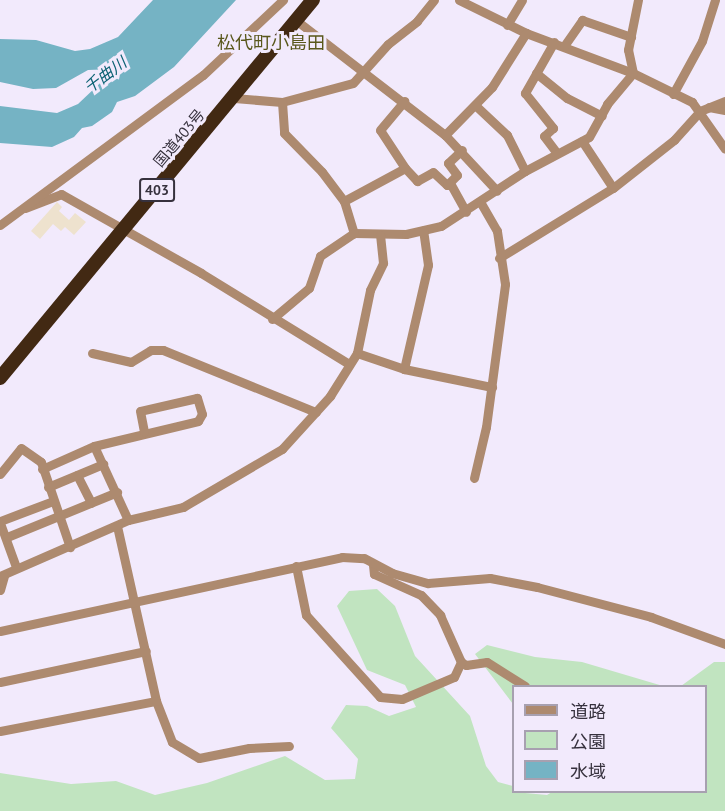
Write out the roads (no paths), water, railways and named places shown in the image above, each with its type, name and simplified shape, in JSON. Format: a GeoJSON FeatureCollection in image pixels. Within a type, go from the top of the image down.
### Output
{"type":"FeatureCollection","features":[{"type":"Feature","properties":{"kind":"highway","name":"国道403号"},"geometry":{"type":"LineString","coordinates":[[0,378],[313,0]]}},
{"type":"Feature","properties":{"kind":"street"},"geometry":{"type":"LineString","coordinates":[[0,225],[202,75],[283,0]]}},
{"type":"Feature","properties":{"kind":"street"},"geometry":{"type":"LineString","coordinates":[[234,98],[282,102],[352,83],[388,44],[417,21],[434,0]]}},
{"type":"Feature","properties":{"kind":"street"},"geometry":{"type":"LineString","coordinates":[[459,0],[526,33],[633,73],[705,109],[725,110]]}},
{"type":"Feature","properties":{"kind":"street"},"geometry":{"type":"LineString","coordinates":[[507,25],[522,0]]}},
{"type":"Feature","properties":{"kind":"street"},"geometry":{"type":"LineString","coordinates":[[273,319],[309,288],[320,256],[354,233],[380,235],[441,226],[481,203],[525,171],[589,137],[633,73],[628,50],[638,0]]}},
{"type":"Feature","properties":{"kind":"street"},"geometry":{"type":"LineString","coordinates":[[673,94],[702,41],[716,0]]}},
{"type":"Feature","properties":{"kind":"street"},"geometry":{"type":"LineString","coordinates":[[564,46],[582,20],[631,38]]}},
{"type":"Feature","properties":{"kind":"street"},"geometry":{"type":"LineString","coordinates":[[297,21],[404,101],[445,135],[462,150],[497,190]]}},
{"type":"Feature","properties":{"kind":"street"},"geometry":{"type":"LineString","coordinates":[[445,135],[475,105],[511,62],[526,33]]}},
{"type":"Feature","properties":{"kind":"street"},"geometry":{"type":"LineString","coordinates":[[554,42],[525,93],[553,128],[544,136],[557,153]]}},
{"type":"Feature","properties":{"kind":"street"},"geometry":{"type":"LineString","coordinates":[[536,73],[567,98],[602,116]]}},
{"type":"Feature","properties":{"kind":"street"},"geometry":{"type":"LineString","coordinates":[[404,101],[380,130],[405,168],[417,181],[433,172],[441,183],[450,183],[457,175],[448,163],[462,150]]}},
{"type":"Feature","properties":{"kind":"street"},"geometry":{"type":"LineString","coordinates":[[499,258],[613,188],[674,140],[705,109],[725,101]]}},
{"type":"Feature","properties":{"kind":"street"},"geometry":{"type":"LineString","coordinates":[[282,102],[282,126],[288,141],[322,172],[344,201],[354,233]]}},
{"type":"Feature","properties":{"kind":"street"},"geometry":{"type":"LineString","coordinates":[[475,105],[507,135],[525,171]]}},
{"type":"Feature","properties":{"kind":"street"},"geometry":{"type":"LineString","coordinates":[[705,109],[725,149]]}},
{"type":"Feature","properties":{"kind":"street"},"geometry":{"type":"LineString","coordinates":[[582,141],[613,188]]}},
{"type":"Feature","properties":{"kind":"street"},"geometry":{"type":"LineString","coordinates":[[344,201],[405,168]]}},
{"type":"Feature","properties":{"kind":"street"},"geometry":{"type":"LineString","coordinates":[[450,183],[466,212]]}},
{"type":"Feature","properties":{"kind":"street"},"geometry":{"type":"LineString","coordinates":[[25,208],[61,194],[201,273],[349,364]]}},
{"type":"Feature","properties":{"kind":"street"},"geometry":{"type":"LineString","coordinates":[[474,478],[492,387],[505,284],[499,258],[497,231],[481,203]]}},
{"type":"Feature","properties":{"kind":"street"},"geometry":{"type":"LineString","coordinates":[[404,369],[428,265],[423,230]]}},
{"type":"Feature","properties":{"kind":"street"},"geometry":{"type":"LineString","coordinates":[[0,590],[2,576],[16,567],[70,547],[128,520],[183,507],[201,498],[253,463],[282,449],[316,412],[357,353],[370,290],[383,263],[380,235]]}},
{"type":"Feature","properties":{"kind":"street"},"geometry":{"type":"LineString","coordinates":[[92,353],[132,362],[151,350],[172,352],[316,412]]}},
{"type":"Feature","properties":{"kind":"street"},"geometry":{"type":"LineString","coordinates":[[357,353],[404,369],[492,387]]}},
{"type":"Feature","properties":{"kind":"street"},"geometry":{"type":"LineString","coordinates":[[42,469],[94,446],[144,432],[198,421],[202,414],[198,398],[140,411],[144,432]]}},
{"type":"Feature","properties":{"kind":"street"},"geometry":{"type":"LineString","coordinates":[[94,446],[128,520]]}},
{"type":"Feature","properties":{"kind":"street"},"geometry":{"type":"LineString","coordinates":[[0,474],[21,448],[41,462],[70,547]]}},
{"type":"Feature","properties":{"kind":"street"},"geometry":{"type":"LineString","coordinates":[[48,487],[103,464]]}},
{"type":"Feature","properties":{"kind":"street"},"geometry":{"type":"LineString","coordinates":[[76,475],[91,503]]}},
{"type":"Feature","properties":{"kind":"street"},"geometry":{"type":"LineString","coordinates":[[7,537],[117,492]]}},
{"type":"Feature","properties":{"kind":"street"},"geometry":{"type":"LineString","coordinates":[[16,567],[0,523],[53,501]]}},
{"type":"Feature","properties":{"kind":"street"},"geometry":{"type":"LineString","coordinates":[[117,526],[156,701],[167,734],[189,755],[199,758],[249,748],[289,746]]}},
{"type":"Feature","properties":{"kind":"street"},"geometry":{"type":"LineString","coordinates":[[0,631],[342,557],[364,558],[373,565],[428,583],[490,578],[537,587],[651,617],[725,644]]}},
{"type":"Feature","properties":{"kind":"street"},"geometry":{"type":"LineString","coordinates":[[373,565],[374,574],[421,595],[440,615],[461,662],[465,665],[487,662],[522,685]]}},
{"type":"Feature","properties":{"kind":"street"},"geometry":{"type":"LineString","coordinates":[[296,566],[306,615],[355,664],[372,692],[380,697],[402,699],[454,677],[461,662]]}},
{"type":"Feature","properties":{"kind":"street"},"geometry":{"type":"LineString","coordinates":[[0,682],[146,651]]}},
{"type":"Feature","properties":{"kind":"street"},"geometry":{"type":"LineString","coordinates":[[0,731],[156,701]]}},
{"type":"Feature","properties":{"kind":"water"},"geometry":{"type":"Polygon","coordinates":[[[153,0],[236,0],[174,67],[135,96],[117,102],[112,112],[92,126],[82,128],[74,137],[52,147],[0,143],[0,106],[57,113],[78,104],[115,69],[88,70],[56,88],[33,89],[0,82],[0,39],[36,40],[75,51],[90,49],[118,37],[153,0]]]}},
{"type":"Feature","properties":{"kind":"district","name":"松代町小島田"},"geometry":{"type":"Point","coordinates":[271,43]}},
{"type":"Feature","properties":{"kind":"water label","name":"千曲川"},"geometry":{"type":"Point","coordinates":[105,75]}}]}
